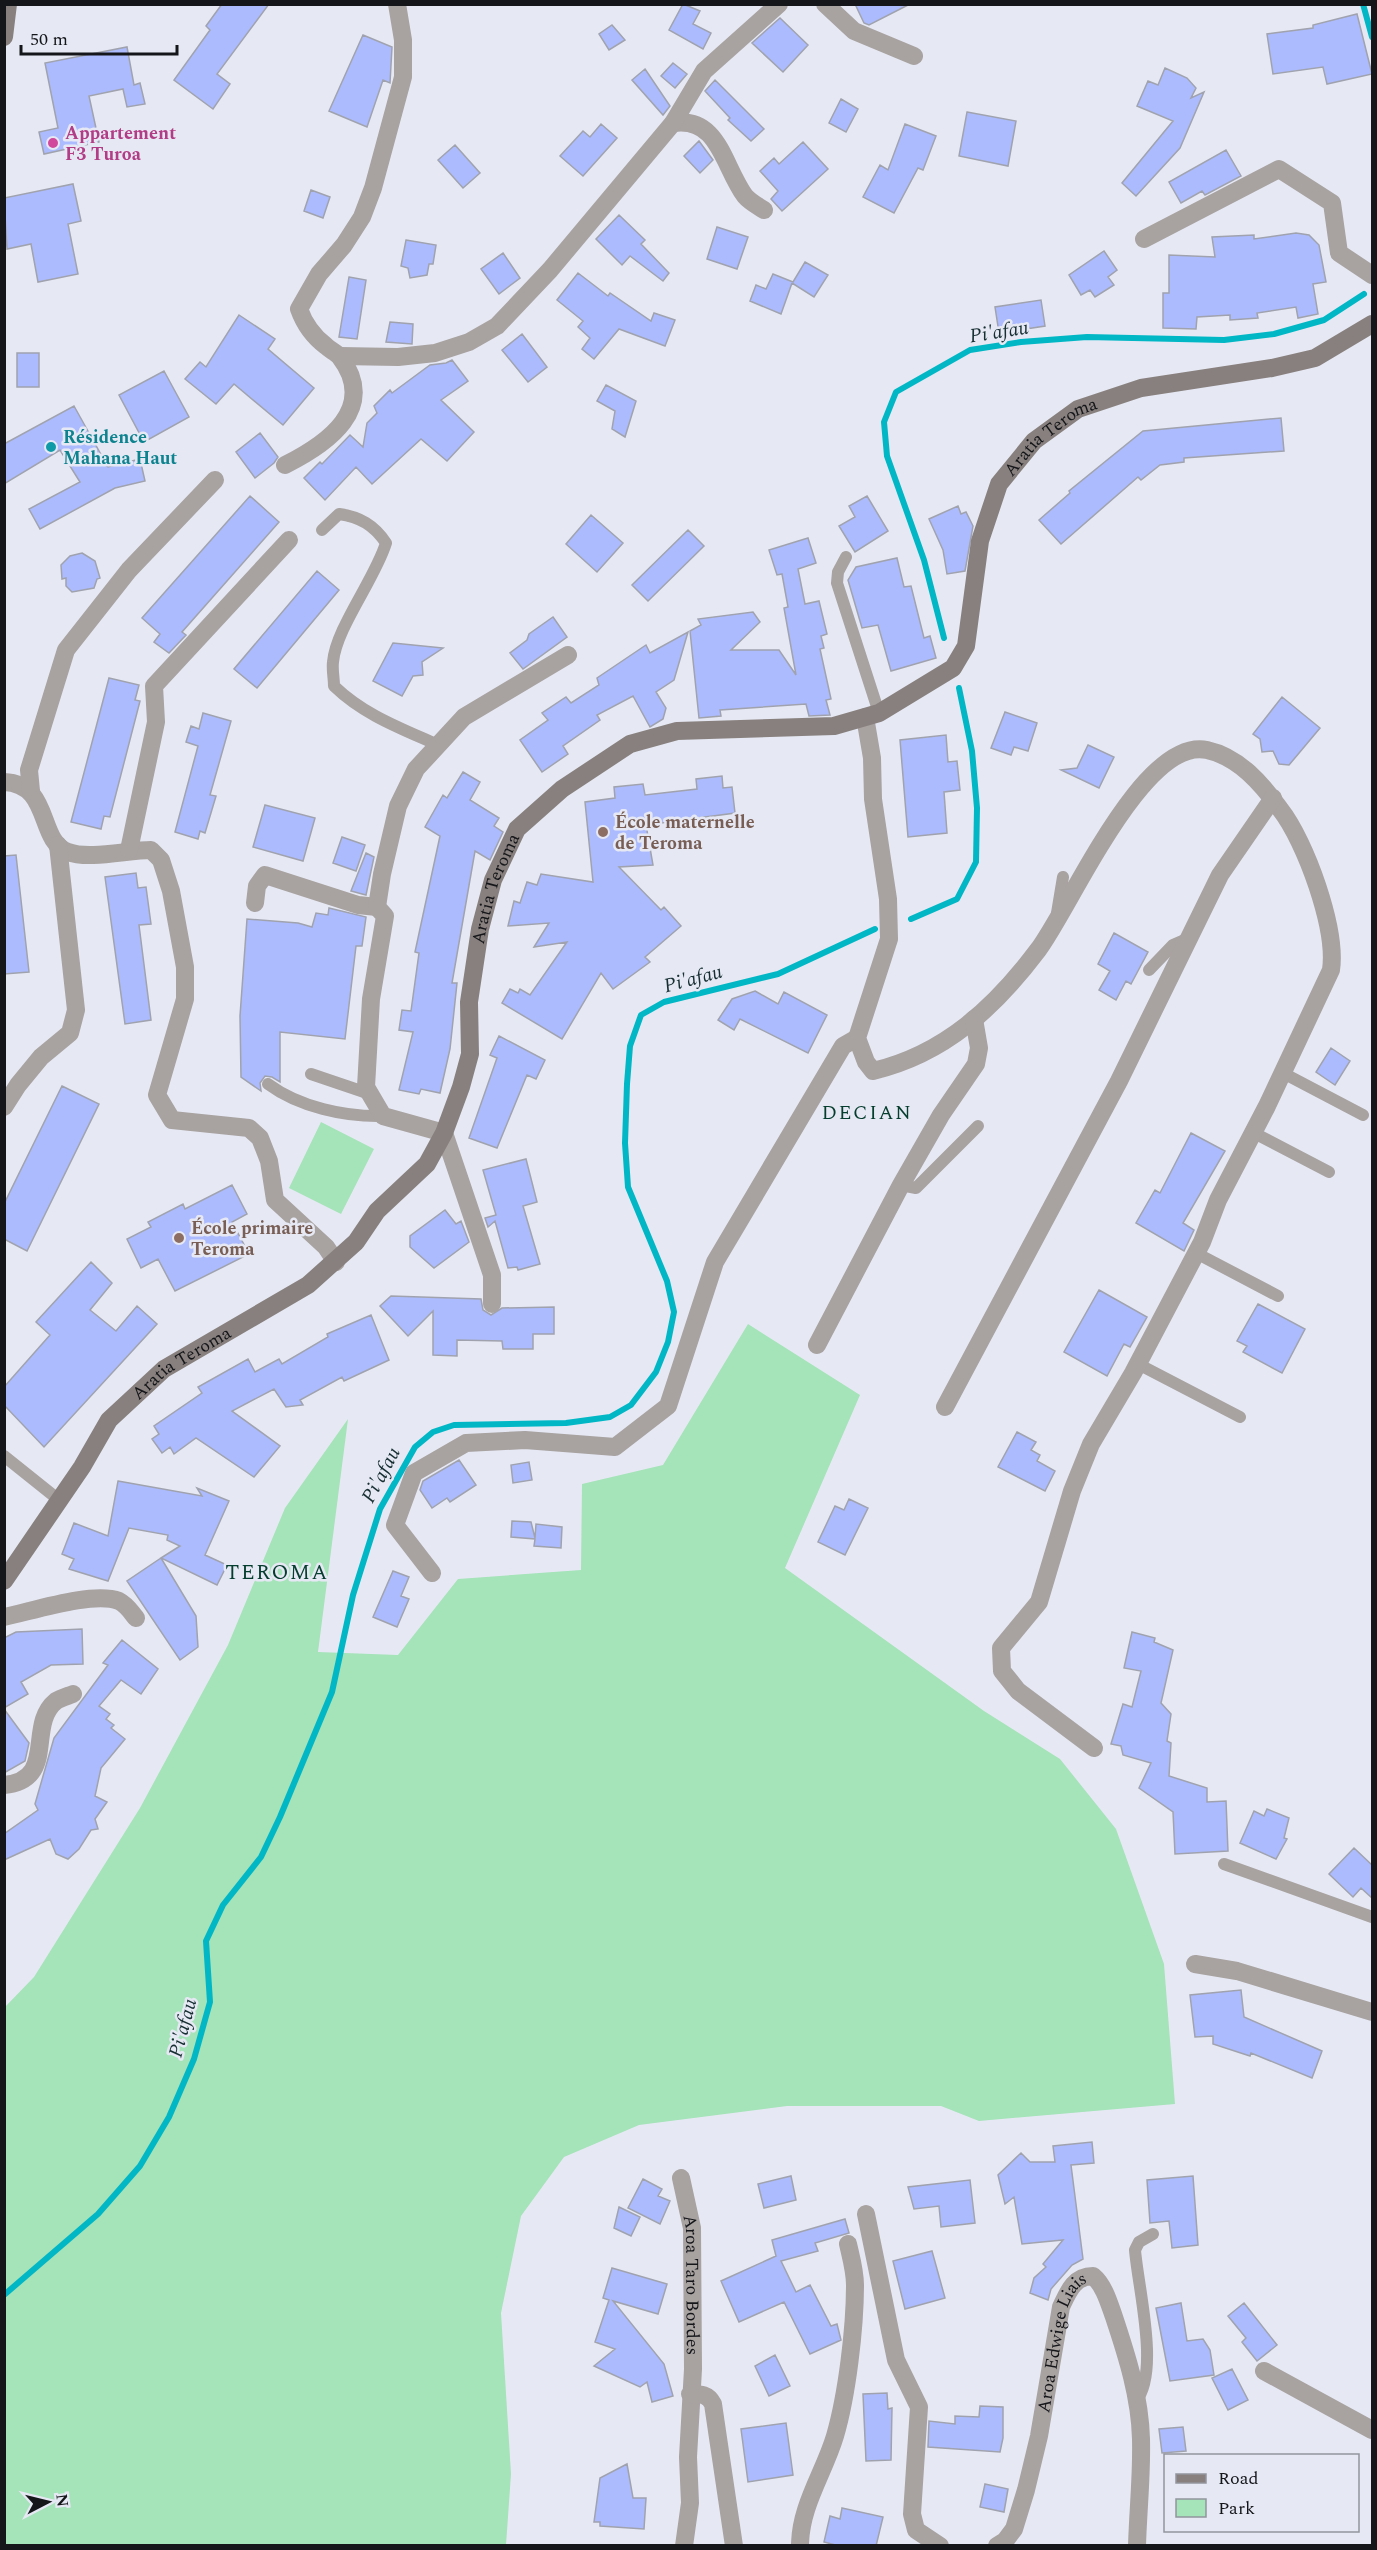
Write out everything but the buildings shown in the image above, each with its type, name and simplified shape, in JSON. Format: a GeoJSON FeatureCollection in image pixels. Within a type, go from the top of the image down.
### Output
{"type":"FeatureCollection","features":[{"type":"Feature","properties":{"kind":"main road"},"geometry":{"type":"LineString","coordinates":[[5,37],[9,4]]}},
{"type":"Feature","properties":{"kind":"main road","name":"Aratia Teroma"},"geometry":{"type":"LineString","coordinates":[[4,1581],[59,1500],[109,1420],[164,1369],[308,1285],[356,1242],[377,1211],[427,1164],[444,1133],[470,1054],[469,1002],[480,929],[494,879],[517,829],[562,789],[630,744],[677,730],[834,726],[872,715],[953,668],[966,646],[980,541],[999,484],[1034,441],[1078,409],[1141,388],[1272,368],[1315,358],[1372,324]]}},
{"type":"Feature","properties":{"kind":"street"},"geometry":{"type":"LineString","coordinates":[[285,465],[326,439],[347,420],[354,406],[352,383],[340,356],[324,345],[303,321],[299,309],[319,274],[344,245],[362,217],[373,188],[403,77],[403,40],[397,4]]}},
{"type":"Feature","properties":{"kind":"street"},"geometry":{"type":"LineString","coordinates":[[340,356],[398,357],[435,353],[469,342],[497,326],[550,270],[673,123],[704,71],[779,4]]}},
{"type":"Feature","properties":{"kind":"street"},"geometry":{"type":"LineString","coordinates":[[825,4],[854,32],[914,56]]}},
{"type":"Feature","properties":{"kind":"street"},"geometry":{"type":"LineString","coordinates":[[673,123],[690,120],[708,131],[747,199],[764,210]]}},
{"type":"Feature","properties":{"kind":"street"},"geometry":{"type":"LineString","coordinates":[[1144,239],[1279,169],[1332,203],[1339,253],[1372,275]]}},
{"type":"Feature","properties":{"kind":"street"},"geometry":{"type":"LineString","coordinates":[[4,1107],[18,1085],[41,1057],[70,1033],[76,1010],[58,845],[31,791],[30,770],[66,650],[129,570],[215,480]]}},
{"type":"Feature","properties":{"kind":"street"},"geometry":{"type":"LineString","coordinates":[[129,850],[156,722],[154,686],[289,540]]}},
{"type":"Feature","properties":{"kind":"street"},"geometry":{"type":"LineString","coordinates":[[377,908],[382,874],[398,806],[416,769],[464,717],[568,656]]}},
{"type":"Feature","properties":{"kind":"street"},"geometry":{"type":"LineString","coordinates":[[872,715],[873,799],[888,899],[889,939],[857,1038],[866,1062],[873,1071],[897,1065],[957,1035],[1009,986],[1040,948],[1133,797],[1159,766],[1182,754],[1206,750],[1232,760],[1258,781],[1273,798],[1298,838],[1329,928],[1334,951],[1331,970],[1254,1133],[1218,1200],[1196,1253],[1138,1364],[1091,1444],[1072,1491],[1039,1602],[1001,1648],[1002,1671],[1018,1691],[1094,1748]]}},
{"type":"Feature","properties":{"kind":"street"},"geometry":{"type":"LineString","coordinates":[[4,782],[20,782],[31,791]]}},
{"type":"Feature","properties":{"kind":"street"},"geometry":{"type":"LineString","coordinates":[[945,1407],[1119,1081],[1220,875],[1273,798]]}},
{"type":"Feature","properties":{"kind":"street"},"geometry":{"type":"LineString","coordinates":[[58,845],[67,852],[82,855],[151,850],[161,860],[171,891],[185,967],[185,999],[157,1095],[163,1109],[172,1120],[249,1128],[256,1132],[269,1161],[275,1200],[326,1247],[336,1262]]}},
{"type":"Feature","properties":{"kind":"street"},"geometry":{"type":"LineString","coordinates":[[255,903],[257,886],[265,875],[358,905],[377,908],[384,916],[367,1036],[366,1087],[383,1116],[444,1133],[492,1275],[492,1304]]}},
{"type":"Feature","properties":{"kind":"street"},"geometry":{"type":"LineString","coordinates":[[817,1345],[901,1185],[941,1115],[976,1064],[979,1048],[974,1019]]}},
{"type":"Feature","properties":{"kind":"street"},"geometry":{"type":"LineString","coordinates":[[432,1573],[395,1525],[414,1473],[466,1443],[525,1440],[615,1446],[668,1406],[715,1262],[843,1046],[857,1038]]}},
{"type":"Feature","properties":{"kind":"street"},"geometry":{"type":"LineString","coordinates":[[4,1617],[51,1604],[103,1599],[118,1600],[126,1605],[136,1618]]}},
{"type":"Feature","properties":{"kind":"street"},"geometry":{"type":"LineString","coordinates":[[4,1785],[25,1780],[33,1771],[45,1717],[56,1702],[74,1694]]}},
{"type":"Feature","properties":{"kind":"street"},"geometry":{"type":"LineString","coordinates":[[1196,1964],[1237,1971],[1372,2012]]}},
{"type":"Feature","properties":{"kind":"street","name":"Aroa Taro Bordes"},"geometry":{"type":"LineString","coordinates":[[681,2178],[692,2228],[693,2369],[688,2457],[690,2503],[684,2546]]}},
{"type":"Feature","properties":{"kind":"street"},"geometry":{"type":"LineString","coordinates":[[866,2214],[896,2360],[919,2407],[912,2514],[916,2530],[940,2546]]}},
{"type":"Feature","properties":{"kind":"street"},"geometry":{"type":"LineString","coordinates":[[798,2541],[807,2506],[835,2436],[843,2393],[855,2283],[848,2244]]}},
{"type":"Feature","properties":{"kind":"street","name":"Aroa Edwige Liais"},"geometry":{"type":"LineString","coordinates":[[997,2546],[1005,2541],[1014,2529],[1026,2490],[1040,2436],[1062,2307],[1068,2290],[1084,2276],[1093,2276],[1098,2280],[1130,2368],[1141,2439],[1137,2546]]}},
{"type":"Feature","properties":{"kind":"street"},"geometry":{"type":"LineString","coordinates":[[1264,2371],[1372,2430]]}},
{"type":"Feature","properties":{"kind":"street"},"geometry":{"type":"LineString","coordinates":[[690,2394],[703,2394],[710,2398],[713,2404],[734,2546]]}},
{"type":"Feature","properties":{"kind":"lane"},"geometry":{"type":"LineString","coordinates":[[322,530],[339,514],[356,517],[376,529],[386,543],[380,563],[350,620],[333,661],[334,686],[351,703],[383,722],[438,745]]}},
{"type":"Feature","properties":{"kind":"lane"},"geometry":{"type":"LineString","coordinates":[[846,557],[838,572],[837,583],[872,715]]}},
{"type":"Feature","properties":{"kind":"lane"},"geometry":{"type":"LineString","coordinates":[[1054,922],[1063,878]]}},
{"type":"Feature","properties":{"kind":"lane"},"geometry":{"type":"LineString","coordinates":[[1149,970],[1173,945],[1190,937]]}},
{"type":"Feature","properties":{"kind":"lane"},"geometry":{"type":"LineString","coordinates":[[1282,1073],[1363,1115]]}},
{"type":"Feature","properties":{"kind":"lane"},"geometry":{"type":"LineString","coordinates":[[311,1074],[370,1094]]}},
{"type":"Feature","properties":{"kind":"lane"},"geometry":{"type":"LineString","coordinates":[[268,1084],[280,1093],[332,1111],[360,1116],[383,1116]]}},
{"type":"Feature","properties":{"kind":"lane"},"geometry":{"type":"LineString","coordinates":[[901,1185],[916,1188],[978,1126]]}},
{"type":"Feature","properties":{"kind":"lane"},"geometry":{"type":"LineString","coordinates":[[1254,1133],[1329,1172]]}},
{"type":"Feature","properties":{"kind":"lane"},"geometry":{"type":"LineString","coordinates":[[1196,1253],[1278,1296]]}},
{"type":"Feature","properties":{"kind":"lane"},"geometry":{"type":"LineString","coordinates":[[1138,1364],[1240,1417]]}},
{"type":"Feature","properties":{"kind":"lane"},"geometry":{"type":"LineString","coordinates":[[4,1456],[59,1500]]}},
{"type":"Feature","properties":{"kind":"lane"},"geometry":{"type":"LineString","coordinates":[[1224,1863],[1372,1917]]}},
{"type":"Feature","properties":{"kind":"lane","name":"Aroa Edwige Liais"},"geometry":{"type":"LineString","coordinates":[[1136,2401],[1146,2383],[1148,2361],[1135,2250],[1140,2242],[1153,2234]]}},
{"type":"Feature","properties":{"kind":"green space"},"geometry":{"type":"Polygon","coordinates":[[[321,1122],[374,1149],[341,1214],[289,1188],[321,1122]]]}},
{"type":"Feature","properties":{"kind":"green space"},"geometry":{"type":"Polygon","coordinates":[[[748,1324],[860,1395],[785,1568],[984,1711],[1060,1759],[1116,1829],[1164,1964],[1175,2104],[979,2121],[941,2106],[787,2106],[639,2125],[564,2157],[521,2216],[501,2313],[511,2474],[506,2545],[5,2545],[5,2007],[34,1977],[140,1808],[228,1645],[285,1508],[348,1419],[318,1652],[398,1655],[458,1579],[581,1570],[582,1484],[663,1465],[748,1324]]]}},
{"type":"Feature","properties":{"kind":"waterway","name":"Pi'afau"},"geometry":{"type":"LineString","coordinates":[[1363,4],[1372,37]]}},
{"type":"Feature","properties":{"kind":"waterway","name":"Pi'afau"},"geometry":{"type":"LineString","coordinates":[[944,638],[924,560],[887,456],[884,422],[896,392],[970,350],[1021,342],[1087,337],[1224,340],[1274,334],[1324,320],[1364,294]]}},
{"type":"Feature","properties":{"kind":"waterway","name":"Pi'afau"},"geometry":{"type":"LineString","coordinates":[[911,919],[957,899],[976,862],[977,808],[972,751],[959,688]]}},
{"type":"Feature","properties":{"kind":"waterway","name":"Pi'afau"},"geometry":{"type":"LineString","coordinates":[[4,2295],[98,2214],[140,2166],[169,2117],[194,2059],[210,2002],[206,1941],[223,1905],[261,1857],[280,1817],[332,1692],[353,1595],[380,1509],[415,1447],[433,1432],[454,1425],[566,1423],[610,1417],[631,1405],[656,1372],[668,1342],[674,1312],[667,1281],[628,1187],[625,1143],[630,1046],[641,1015],[664,1002],[778,974],[875,929]]}},
{"type":"Feature","properties":{"kind":"place","name":"Appartement F3 Turoa"},"geometry":{"type":"Point","coordinates":[53,143]}},
{"type":"Feature","properties":{"kind":"place","name":"Résidence Mahana Haut"},"geometry":{"type":"Point","coordinates":[51,447]}},
{"type":"Feature","properties":{"kind":"place","name":"École maternelle de Teroma"},"geometry":{"type":"Point","coordinates":[603,832]}},
{"type":"Feature","properties":{"kind":"place","name":"École primaire Teroma"},"geometry":{"type":"Point","coordinates":[179,1238]}},
{"type":"Feature","properties":{"kind":"district","name":"DECIAN"},"geometry":{"type":"Point","coordinates":[867,1113]}},
{"type":"Feature","properties":{"kind":"district","name":"TEROMA"},"geometry":{"type":"Point","coordinates":[277,1573]}}]}
